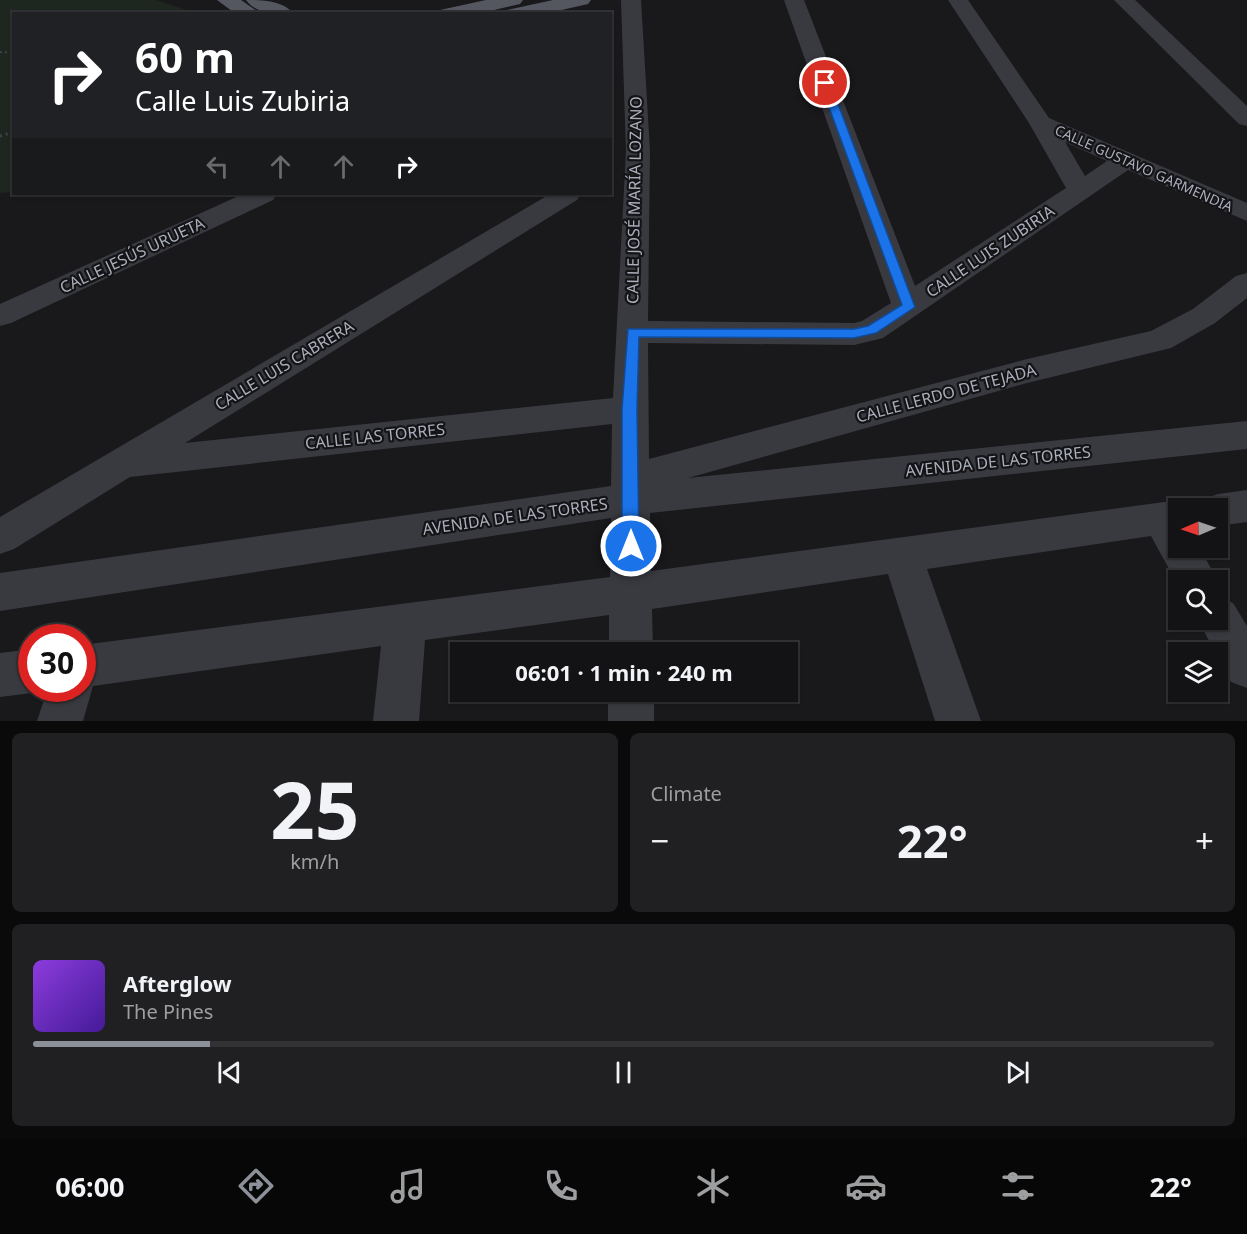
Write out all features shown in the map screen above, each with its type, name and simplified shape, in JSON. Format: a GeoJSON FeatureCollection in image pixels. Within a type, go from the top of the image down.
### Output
{"type":"FeatureCollection","features":[{"type":"Feature","properties":{"kind":"main road"},"geometry":{"type":"LineString","coordinates":[[211,0],[229,1],[248,12]]}},
{"type":"Feature","properties":{"kind":"main road"},"geometry":{"type":"LineString","coordinates":[[256,0],[280,8]]}},
{"type":"Feature","properties":{"kind":"main road"},"geometry":{"type":"LineString","coordinates":[[452,12],[469,5],[513,0]]}},
{"type":"Feature","properties":{"kind":"main road"},"geometry":{"type":"LineString","coordinates":[[524,12],[581,0]]}},
{"type":"Feature","properties":{"kind":"street","name":"CALLE JOSÉ MARÍA LOZANO"},"geometry":{"type":"LineString","coordinates":[[631,642],[630,409],[638,151],[632,0]]}},
{"type":"Feature","properties":{"kind":"street"},"geometry":{"type":"LineString","coordinates":[[794,0],[909,307]]}},
{"type":"Feature","properties":{"kind":"street","name":"CALLE GUSTAVO GARMENDIA"},"geometry":{"type":"LineString","coordinates":[[958,0],[1041,123],[1080,190]]}},
{"type":"Feature","properties":{"kind":"street"},"geometry":{"type":"LineString","coordinates":[[1124,0],[1247,119]]}},
{"type":"Feature","properties":{"kind":"street","name":"CALLE GUSTAVO GARMENDIA"},"geometry":{"type":"LineString","coordinates":[[1041,123],[1247,213]]}},
{"type":"Feature","properties":{"kind":"street"},"geometry":{"type":"LineString","coordinates":[[612,167],[638,151]]}},
{"type":"Feature","properties":{"kind":"street","name":"CALLE LUIS ZUBIRIA"},"geometry":{"type":"LineString","coordinates":[[633,332],[854,334],[872,330],[1127,159]]}},
{"type":"Feature","properties":{"kind":"street","name":"CALLE JESÚS URUETA"},"geometry":{"type":"LineString","coordinates":[[0,316],[262,195]]}},
{"type":"Feature","properties":{"kind":"street","name":"CALLE LUIS CABRERA"},"geometry":{"type":"LineString","coordinates":[[0,537],[566,195]]}},
{"type":"Feature","properties":{"kind":"street","name":"CALLE LERDO DE TEJADA"},"geometry":{"type":"LineString","coordinates":[[631,489],[1027,371],[1160,340],[1204,316],[1247,283]]}},
{"type":"Feature","properties":{"kind":"street","name":"CALLE LAS TORRES"},"geometry":{"type":"LineString","coordinates":[[121,464],[630,409]]}},
{"type":"Feature","properties":{"kind":"street","name":"AVENIDA DE LAS TORRES"},"geometry":{"type":"LineString","coordinates":[[0,592],[631,489],[1247,435]]}},
{"type":"Feature","properties":{"kind":"street"},"geometry":{"type":"LineString","coordinates":[[1228,509],[1247,506]]}},
{"type":"Feature","properties":{"kind":"street"},"geometry":{"type":"LineString","coordinates":[[96,664],[631,593],[1168,517]]}},
{"type":"Feature","properties":{"kind":"street"},"geometry":{"type":"LineString","coordinates":[[902,554],[958,721]]}},
{"type":"Feature","properties":{"kind":"street"},"geometry":{"type":"LineString","coordinates":[[396,721],[405,622]]}},
{"type":"Feature","properties":{"kind":"street"},"geometry":{"type":"LineString","coordinates":[[1226,630],[1247,667]]}},
{"type":"Feature","properties":{"kind":"street"},"geometry":{"type":"LineString","coordinates":[[0,675],[18,673]]}},
{"type":"Feature","properties":{"kind":"street"},"geometry":{"type":"LineString","coordinates":[[60,721],[66,702]]}},
{"type":"Feature","properties":{"kind":"street"},"geometry":{"type":"LineString","coordinates":[[631,702],[631,721]]}},
{"type":"Feature","properties":{"kind":"shaded area"},"geometry":{"type":"Polygon","coordinates":[[[0,0],[156,0],[192,12],[12,12],[12,192],[0,193],[0,0]]]}},
{"type":"Feature","properties":{"kind":"route"},"geometry":{"type":"LineString","coordinates":[[631,546],[630,409],[633,332],[854,334],[872,330],[909,307],[825,83]]}}]}
